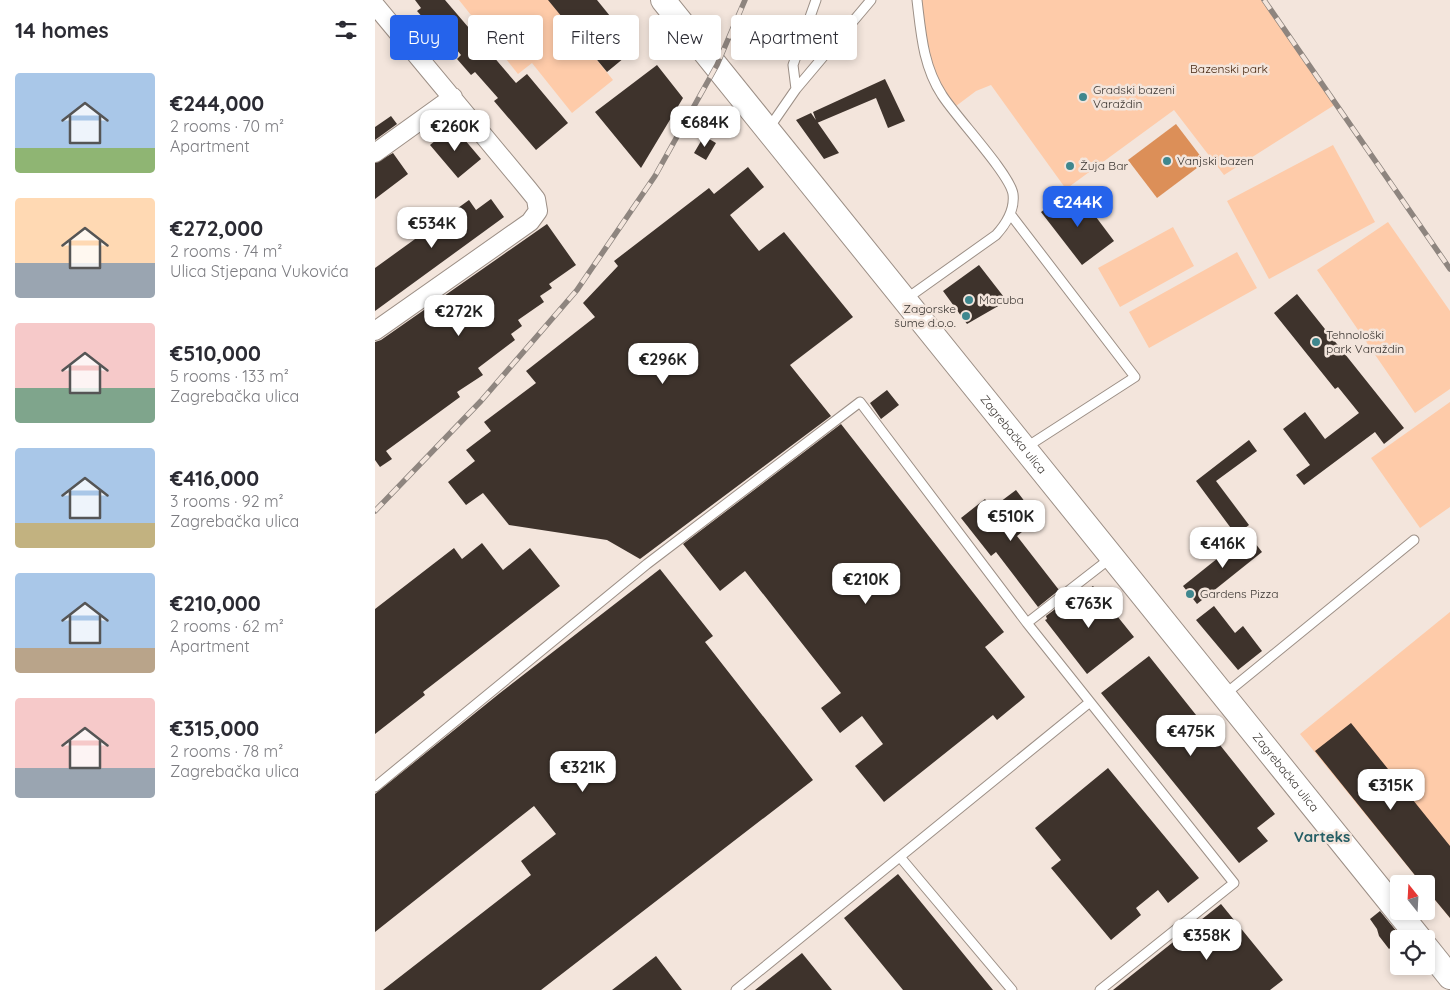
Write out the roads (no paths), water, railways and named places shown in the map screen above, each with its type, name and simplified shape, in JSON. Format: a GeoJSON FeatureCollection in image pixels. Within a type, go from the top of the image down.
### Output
{"type":"FeatureCollection","features":[{"type":"Feature","properties":{"kind":"main road","name":"Zagrebačka ulica"},"geometry":{"type":"LineString","coordinates":[[663,0],[769,128],[905,300],[1413,930]]}},
{"type":"Feature","properties":{"kind":"main road"},"geometry":{"type":"LineString","coordinates":[[1435,958],[1450,977]]}},
{"type":"Feature","properties":{"kind":"street"},"geometry":{"type":"LineString","coordinates":[[375,5],[453,96],[536,199],[538,211],[530,222],[375,331]]}},
{"type":"Feature","properties":{"kind":"street"},"geometry":{"type":"LineString","coordinates":[[375,153],[453,96]]}},
{"type":"Feature","properties":{"kind":"lane"},"geometry":{"type":"LineString","coordinates":[[796,89],[793,65],[816,0]]}},
{"type":"Feature","properties":{"kind":"lane"},"geometry":{"type":"LineString","coordinates":[[769,128],[796,89],[871,0]]}},
{"type":"Feature","properties":{"kind":"lane"},"geometry":{"type":"LineString","coordinates":[[905,300],[996,235],[1005,226],[1011,215],[1013,193],[1010,184],[941,95],[926,63],[917,0]]}},
{"type":"Feature","properties":{"kind":"lane"},"geometry":{"type":"LineString","coordinates":[[1011,215],[1135,377],[1025,448]]}},
{"type":"Feature","properties":{"kind":"lane"},"geometry":{"type":"LineString","coordinates":[[375,787],[647,564],[860,402],[1027,624],[1234,883],[1100,990]]}},
{"type":"Feature","properties":{"kind":"lane"},"geometry":{"type":"LineString","coordinates":[[1224,695],[1415,540]]}},
{"type":"Feature","properties":{"kind":"lane"},"geometry":{"type":"LineString","coordinates":[[1027,624],[1112,556]]}},
{"type":"Feature","properties":{"kind":"lane"},"geometry":{"type":"LineString","coordinates":[[736,990],[1090,702]]}},
{"type":"Feature","properties":{"kind":"lane"},"geometry":{"type":"LineString","coordinates":[[900,856],[1012,990]]}},
{"type":"Feature","properties":{"kind":"railway"},"geometry":{"type":"LineString","coordinates":[[375,511],[481,401],[577,290],[655,176],[717,65],[745,0]]}},
{"type":"Feature","properties":{"kind":"railway"},"geometry":{"type":"LineString","coordinates":[[1264,0],[1450,269]]}},
{"type":"Feature","properties":{"kind":"place","name":"Gradski bazeni Varaždin"},"geometry":{"type":"Point","coordinates":[1083,97]}},
{"type":"Feature","properties":{"kind":"place","name":"Vanjski bazen"},"geometry":{"type":"Point","coordinates":[1167,161]}},
{"type":"Feature","properties":{"kind":"place","name":"Žuja Bar"},"geometry":{"type":"Point","coordinates":[1070,166]}},
{"type":"Feature","properties":{"kind":"place","name":"Macuba"},"geometry":{"type":"Point","coordinates":[969,300]}},
{"type":"Feature","properties":{"kind":"place","name":"Zagorske šume d.o.o."},"geometry":{"type":"Point","coordinates":[966,316]}},
{"type":"Feature","properties":{"kind":"place","name":"Tehnološki park Varaždin"},"geometry":{"type":"Point","coordinates":[1316,342]}},
{"type":"Feature","properties":{"kind":"place","name":"Gardens Pizza"},"geometry":{"type":"Point","coordinates":[1190,594]}},
{"type":"Feature","properties":{"kind":"district","name":"Varteks"},"geometry":{"type":"Point","coordinates":[1322,837]}},
{"type":"Feature","properties":{"kind":"park label","name":"Bazenski park"},"geometry":{"type":"Point","coordinates":[1229,69]}}]}
